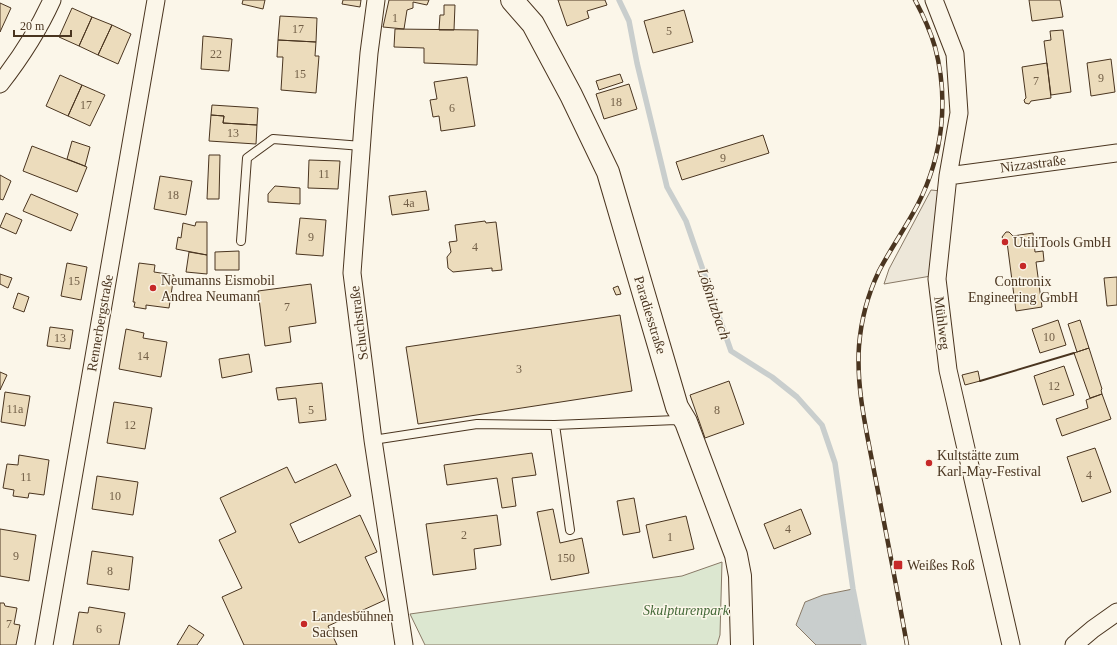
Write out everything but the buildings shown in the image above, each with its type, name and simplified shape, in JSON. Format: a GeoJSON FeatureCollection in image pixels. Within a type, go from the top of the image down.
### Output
{"type":"FeatureCollection","features":[{"type":"Feature","properties":{"kind":"street"},"geometry":{"type":"LineString","coordinates":[[0,84],[27,47],[42,22],[52,0]]}},
{"type":"Feature","properties":{"kind":"street","name":"Rennerbergstraße"},"geometry":{"type":"LineString","coordinates":[[44,645],[156,0]]}},
{"type":"Feature","properties":{"kind":"street","name":"Schuchstraße"},"geometry":{"type":"LineString","coordinates":[[376,0],[369,53],[352,273],[373,440],[404,645]]}},
{"type":"Feature","properties":{"kind":"street","name":"Paradiesstraße"},"geometry":{"type":"LineString","coordinates":[[512,0],[533,24],[571,95],[608,172],[677,407],[686,422],[736,555],[740,576],[742,645]]}},
{"type":"Feature","properties":{"kind":"street","name":"Mühlweg"},"geometry":{"type":"LineString","coordinates":[[934,0],[955,54],[959,113],[948,176],[937,279],[948,370],[1011,645]]}},
{"type":"Feature","properties":{"kind":"street","name":"Nizzastraße"},"geometry":{"type":"LineString","coordinates":[[948,176],[1117,153]]}},
{"type":"Feature","properties":{"kind":"street"},"geometry":{"type":"LineString","coordinates":[[1074,645],[1117,612]]}},
{"type":"Feature","properties":{"kind":"lane"},"geometry":{"type":"LineString","coordinates":[[241,241],[247,158],[273,139],[362,146]]}},
{"type":"Feature","properties":{"kind":"lane"},"geometry":{"type":"LineString","coordinates":[[373,440],[477,424],[555,425],[676,420],[686,422]]}},
{"type":"Feature","properties":{"kind":"lane"},"geometry":{"type":"LineString","coordinates":[[555,425],[570,530]]}},
{"type":"Feature","properties":{"kind":"green space","name":"Skulpturenpark"},"geometry":{"type":"Polygon","coordinates":[[[722,562],[720,635],[717,645],[425,645],[410,614],[682,576],[722,562]]]}},
{"type":"Feature","properties":{"kind":"shaded area"},"geometry":{"type":"Polygon","coordinates":[[[931,190],[941,191],[931,276],[884,284],[889,269],[931,190]]]}},
{"type":"Feature","properties":{"kind":"shaded area"},"geometry":{"type":"Polygon","coordinates":[[[853,589],[864,645],[816,645],[796,625],[805,602],[823,595],[853,589]]]}},
{"type":"Feature","properties":{"kind":"waterway","name":"Lößnitzbach"},"geometry":{"type":"LineString","coordinates":[[619,0],[629,21],[637,63],[667,187],[686,221],[731,351],[772,377],[797,397],[822,425],[835,463],[853,589],[864,645]]}},
{"type":"Feature","properties":{"kind":"railway"},"geometry":{"type":"LineString","coordinates":[[907,645],[866,427],[858,362],[861,327],[872,289],[879,271],[918,204],[933,166],[938,147],[942,107],[942,87],[939,67],[931,35],[915,0]]}},
{"type":"Feature","properties":{"kind":"wall"},"geometry":{"type":"LineString","coordinates":[[980,381],[1074,353]]}},
{"type":"Feature","properties":{"kind":"place","name":"UtiliTools GmbH"},"geometry":{"type":"Point","coordinates":[1005,242]}},
{"type":"Feature","properties":{"kind":"place","name":"Contronix Engineering GmbH"},"geometry":{"type":"Point","coordinates":[1023,266]}},
{"type":"Feature","properties":{"kind":"place","name":"Neumanns Eismobil Andrea Neumann"},"geometry":{"type":"Point","coordinates":[153,288]}},
{"type":"Feature","properties":{"kind":"place","name":"Kultstätte zum Karl-May-Festival"},"geometry":{"type":"Point","coordinates":[929,463]}},
{"type":"Feature","properties":{"kind":"place","name":"Weißes Roß"},"geometry":{"type":"Point","coordinates":[898,565]}},
{"type":"Feature","properties":{"kind":"place","name":"Landesbühnen Sachsen"},"geometry":{"type":"Point","coordinates":[304,624]}}]}
